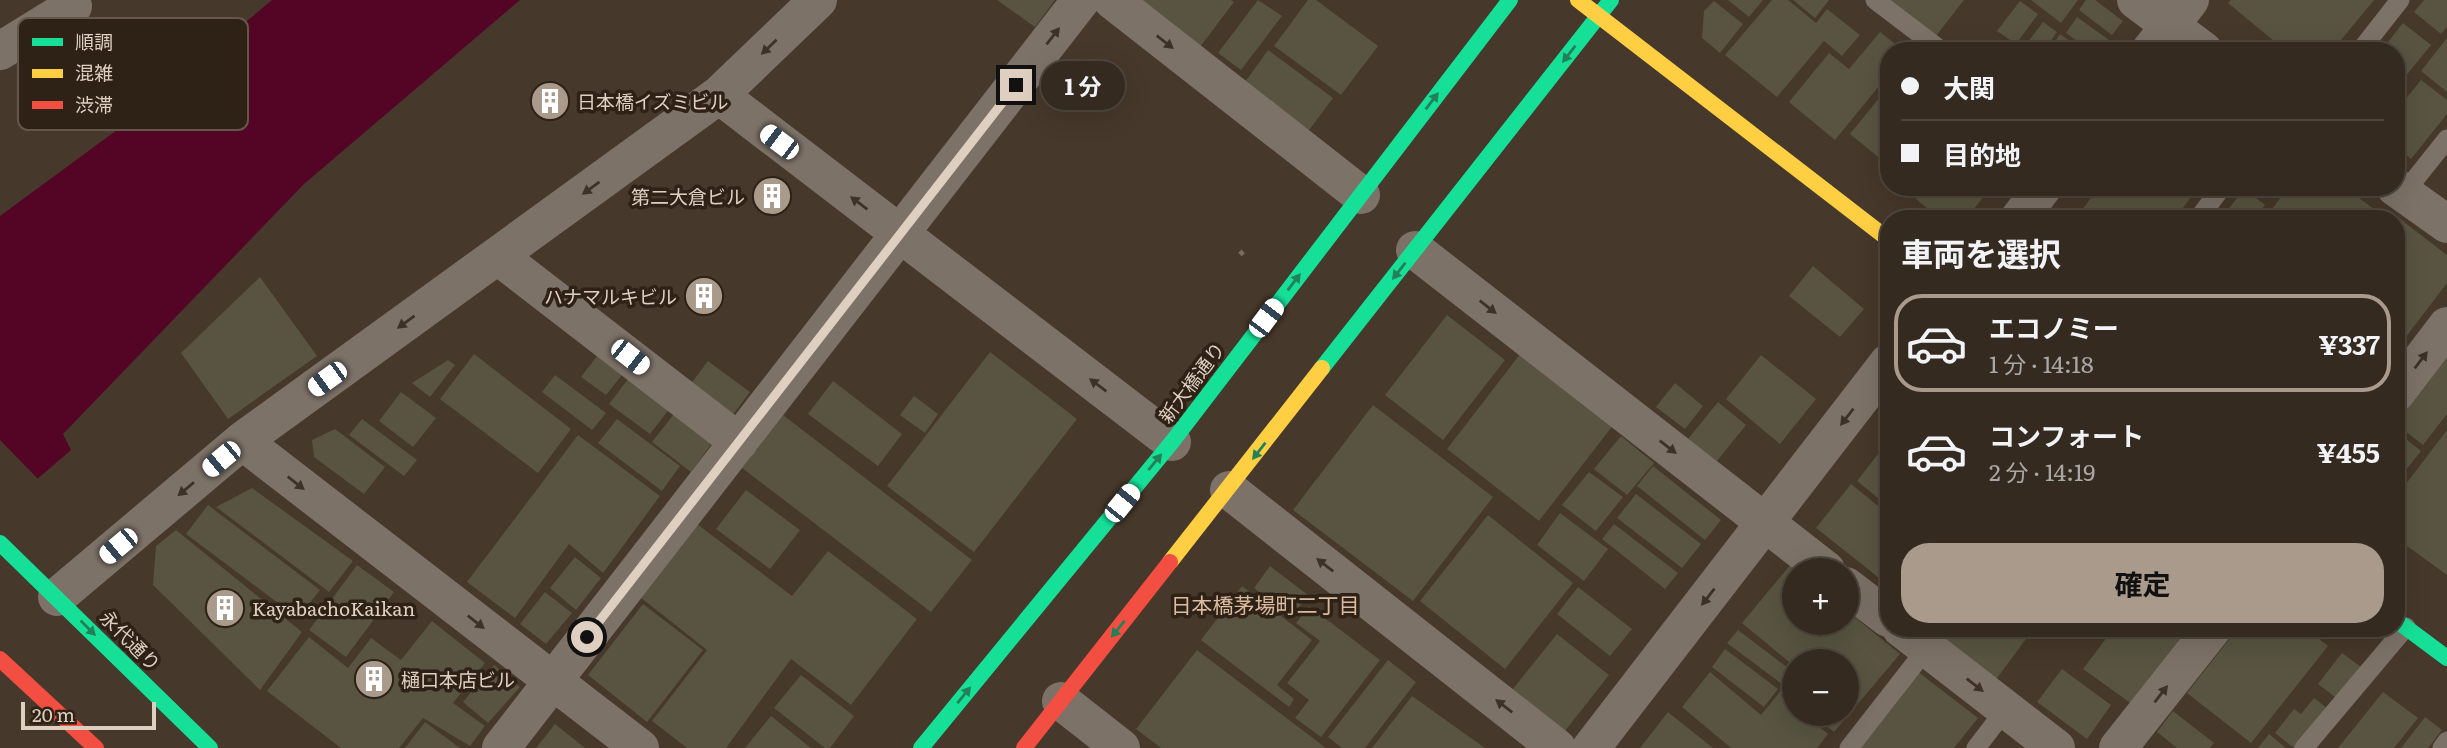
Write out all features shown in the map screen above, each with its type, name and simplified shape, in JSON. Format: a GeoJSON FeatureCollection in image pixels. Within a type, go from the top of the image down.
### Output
{"type":"FeatureCollection","features":[{"type":"Feature","properties":{"kind":"main road","name":"新大橋通り"},"geometry":{"type":"LineString","coordinates":[[921,748],[1172,442],[1510,0]]}},
{"type":"Feature","properties":{"kind":"main road"},"geometry":{"type":"LineString","coordinates":[[1578,0],[1880,233]]}},
{"type":"Feature","properties":{"kind":"main road"},"geometry":{"type":"LineString","coordinates":[[1024,748],[1611,0]]}},
{"type":"Feature","properties":{"kind":"main road","name":"永代通り"},"geometry":{"type":"LineString","coordinates":[[0,543],[210,748]]}},
{"type":"Feature","properties":{"kind":"main road"},"geometry":{"type":"LineString","coordinates":[[2405,627],[2447,658]]}},
{"type":"Feature","properties":{"kind":"main road"},"geometry":{"type":"LineString","coordinates":[[0,659],[96,748]]}},
{"type":"Feature","properties":{"kind":"street"},"geometry":{"type":"LineString","coordinates":[[54,18],[73,6],[70,0]]}},
{"type":"Feature","properties":{"kind":"street"},"geometry":{"type":"LineString","coordinates":[[57,597],[242,441],[719,95],[818,0]]}},
{"type":"Feature","properties":{"kind":"street"},"geometry":{"type":"LineString","coordinates":[[501,748],[1081,0]]}},
{"type":"Feature","properties":{"kind":"street"},"geometry":{"type":"LineString","coordinates":[[1112,0],[1361,195]]}},
{"type":"Feature","properties":{"kind":"street"},"geometry":{"type":"LineString","coordinates":[[2136,0],[2192,42]]}},
{"type":"Feature","properties":{"kind":"street"},"geometry":{"type":"LineString","coordinates":[[0,51],[18,40]]}},
{"type":"Feature","properties":{"kind":"street"},"geometry":{"type":"LineString","coordinates":[[719,95],[1172,442]]}},
{"type":"Feature","properties":{"kind":"street"},"geometry":{"type":"LineString","coordinates":[[2405,194],[2447,224]]}},
{"type":"Feature","properties":{"kind":"street"},"geometry":{"type":"LineString","coordinates":[[2025,210],[2036,196]]}},
{"type":"Feature","properties":{"kind":"street"},"geometry":{"type":"LineString","coordinates":[[1415,250],[1810,558]]}},
{"type":"Feature","properties":{"kind":"street"},"geometry":{"type":"LineString","coordinates":[[498,256],[739,442]]}},
{"type":"Feature","properties":{"kind":"street"},"geometry":{"type":"LineString","coordinates":[[2405,381],[2447,326]]}},
{"type":"Feature","properties":{"kind":"street"},"geometry":{"type":"LineString","coordinates":[[1591,748],[1880,373]]}},
{"type":"Feature","properties":{"kind":"street"},"geometry":{"type":"LineString","coordinates":[[242,441],[640,748]]}},
{"type":"Feature","properties":{"kind":"street"},"geometry":{"type":"LineString","coordinates":[[1229,490],[1558,748]]}},
{"type":"Feature","properties":{"kind":"street"},"geometry":{"type":"LineString","coordinates":[[1859,596],[1880,612]]}},
{"type":"Feature","properties":{"kind":"street"},"geometry":{"type":"LineString","coordinates":[[2118,748],[2206,637]]}},
{"type":"Feature","properties":{"kind":"street"},"geometry":{"type":"LineString","coordinates":[[1914,638],[2056,748]]}},
{"type":"Feature","properties":{"kind":"street"},"geometry":{"type":"LineString","coordinates":[[1061,701],[1121,748]]}},
{"type":"Feature","properties":{"kind":"lane"},"geometry":{"type":"LineString","coordinates":[[1875,0],[1930,42]]}},
{"type":"Feature","properties":{"kind":"lane"},"geometry":{"type":"LineString","coordinates":[[2367,42],[2400,0]]}},
{"type":"Feature","properties":{"kind":"lane"},"geometry":{"type":"LineString","coordinates":[[2405,184],[2447,139]]}},
{"type":"Feature","properties":{"kind":"lane"},"geometry":{"type":"LineString","coordinates":[[2304,748],[2391,637]]}},
{"type":"Feature","properties":{"kind":"lane"},"geometry":{"type":"LineString","coordinates":[[1849,748],[1914,638]]}},
{"type":"Feature","properties":{"kind":"lane"},"geometry":{"type":"LineString","coordinates":[[1976,748],[2006,709]]}},
{"type":"Feature","properties":{"kind":"lane"},"geometry":{"type":"LineString","coordinates":[[2442,748],[2447,741]]}},
{"type":"Feature","properties":{"kind":"path"},"geometry":{"type":"LineString","coordinates":[[1240,251],[1245,257]]}},
{"type":"Feature","properties":{"kind":"shaded area"},"geometry":{"type":"Polygon","coordinates":[[[272,0],[520,0],[304,184],[63,434],[71,450],[0,511],[0,216],[117,130],[248,130],[248,20],[272,0]]]}},
{"type":"Feature","properties":{"kind":"pier"},"geometry":{"type":"Polygon","coordinates":[[[0,440],[40,481],[0,514],[0,440]]]}},
{"type":"Feature","properties":{"kind":"building"},"geometry":{"type":"Polygon","coordinates":[[[997,0],[1055,0],[1035,27],[997,0]]]}},
{"type":"Feature","properties":{"kind":"building"},"geometry":{"type":"Polygon","coordinates":[[[1137,0],[1231,0],[1234,2],[1200,47],[1137,0]]]}},
{"type":"Feature","properties":{"kind":"building"},"geometry":{"type":"Polygon","coordinates":[[[1258,0],[1282,16],[1241,70],[1218,53],[1258,0]]]}},
{"type":"Feature","properties":{"kind":"building"},"geometry":{"type":"Polygon","coordinates":[[[1308,0],[1316,0],[1378,46],[1341,95],[1274,46],[1308,0]]]}},
{"type":"Feature","properties":{"kind":"building"},"geometry":{"type":"Polygon","coordinates":[[[1728,0],[1763,0],[1749,17],[1728,0]]]}},
{"type":"Feature","properties":{"kind":"building"},"geometry":{"type":"Polygon","coordinates":[[[1772,0],[1788,0],[1816,23],[1827,9],[1860,35],[1842,56],[1824,41],[1777,97],[1725,55],[1772,0]]]}},
{"type":"Feature","properties":{"kind":"building"},"geometry":{"type":"Polygon","coordinates":[[[1793,0],[1829,0],[1815,18],[1793,0]]]}},
{"type":"Feature","properties":{"kind":"building"},"geometry":{"type":"Polygon","coordinates":[[[1889,0],[1964,0],[1936,36],[1889,0]]]}},
{"type":"Feature","properties":{"kind":"building"},"geometry":{"type":"Polygon","coordinates":[[[2031,0],[2078,0],[2061,23],[2031,0]]]}},
{"type":"Feature","properties":{"kind":"building"},"geometry":{"type":"Polygon","coordinates":[[[2086,0],[2095,0],[2123,21],[2112,35],[2079,10],[2086,0]]]}},
{"type":"Feature","properties":{"kind":"building"},"geometry":{"type":"Polygon","coordinates":[[[2231,0],[2374,0],[2339,42],[2275,42],[2228,3],[2231,0]]]}},
{"type":"Feature","properties":{"kind":"building"},"geometry":{"type":"Polygon","coordinates":[[[2424,0],[2447,0],[2447,27],[2441,34],[2414,12],[2424,0]]]}},
{"type":"Feature","properties":{"kind":"building"},"geometry":{"type":"Polygon","coordinates":[[[1714,1],[1743,24],[1720,53],[1702,38],[1704,11],[1714,1]]]}},
{"type":"Feature","properties":{"kind":"building"},"geometry":{"type":"Polygon","coordinates":[[[2020,1],[2038,14],[2017,42],[1997,31],[2020,1]]]}},
{"type":"Feature","properties":{"kind":"building"},"geometry":{"type":"Polygon","coordinates":[[[2077,17],[2109,40],[2078,42],[2066,33],[2077,17]]]}},
{"type":"Feature","properties":{"kind":"building"},"geometry":{"type":"Polygon","coordinates":[[[2043,22],[2057,32],[2050,42],[2028,42],[2043,22]]]}},
{"type":"Feature","properties":{"kind":"building"},"geometry":{"type":"Polygon","coordinates":[[[2403,23],[2431,45],[2405,77],[2405,42],[2388,42],[2403,23]]]}},
{"type":"Feature","properties":{"kind":"building"},"geometry":{"type":"Polygon","coordinates":[[[1880,32],[1893,42],[1880,42],[1880,85],[1835,140],[1789,102],[1829,53],[1849,69],[1880,32]]]}},
{"type":"Feature","properties":{"kind":"building"},"geometry":{"type":"Polygon","coordinates":[[[2060,34],[2071,42],[2054,42],[2060,34]]]}},
{"type":"Feature","properties":{"kind":"building"},"geometry":{"type":"Polygon","coordinates":[[[2447,38],[2447,92],[2421,71],[2447,38]]]}},
{"type":"Feature","properties":{"kind":"building"},"geometry":{"type":"Polygon","coordinates":[[[1268,50],[1333,98],[1304,137],[1240,89],[1268,50]]]}},
{"type":"Feature","properties":{"kind":"building"},"geometry":{"type":"Polygon","coordinates":[[[2421,80],[2447,100],[2447,114],[2411,159],[2405,154],[2405,100],[2421,80]]]}},
{"type":"Feature","properties":{"kind":"building"},"geometry":{"type":"Polygon","coordinates":[[[1880,97],[1880,158],[1850,134],[1880,97]]]}},
{"type":"Feature","properties":{"kind":"building"},"geometry":{"type":"Polygon","coordinates":[[[1918,196],[1984,196],[1973,210],[1929,210],[1916,199],[1918,196]]]}},
{"type":"Feature","properties":{"kind":"building"},"geometry":{"type":"Polygon","coordinates":[[[2092,196],[2192,196],[2181,210],[2082,210],[2092,196]]]}},
{"type":"Feature","properties":{"kind":"building"},"geometry":{"type":"Polygon","coordinates":[[[2239,196],[2253,196],[2265,205],[2261,210],[2228,210],[2239,196]]]}},
{"type":"Feature","properties":{"kind":"building"},"geometry":{"type":"Polygon","coordinates":[[[2282,196],[2356,196],[2375,210],[2271,210],[2282,196]]]}},
{"type":"Feature","properties":{"kind":"building"},"geometry":{"type":"Polygon","coordinates":[[[2405,223],[2447,255],[2447,283],[2405,338],[2405,223]]]}},
{"type":"Feature","properties":{"kind":"building"},"geometry":{"type":"Polygon","coordinates":[[[1813,266],[1864,309],[1840,337],[1789,296],[1813,266]]]}},
{"type":"Feature","properties":{"kind":"building"},"geometry":{"type":"Polygon","coordinates":[[[260,277],[317,356],[228,419],[181,353],[260,277]]]}},
{"type":"Feature","properties":{"kind":"building"},"geometry":{"type":"Polygon","coordinates":[[[1447,315],[1505,360],[1443,440],[1385,395],[1447,315]]]}},
{"type":"Feature","properties":{"kind":"building"},"geometry":{"type":"Polygon","coordinates":[[[990,352],[1077,419],[974,552],[887,486],[990,352]]]}},
{"type":"Feature","properties":{"kind":"building"},"geometry":{"type":"Polygon","coordinates":[[[1521,353],[1614,424],[1539,521],[1447,449],[1521,353]]]}},
{"type":"Feature","properties":{"kind":"building"},"geometry":{"type":"Polygon","coordinates":[[[2447,353],[2447,414],[2423,445],[2405,431],[2405,406],[2447,353]]]}},
{"type":"Feature","properties":{"kind":"building"},"geometry":{"type":"Polygon","coordinates":[[[474,354],[571,429],[538,473],[440,399],[474,354]]]}},
{"type":"Feature","properties":{"kind":"building"},"geometry":{"type":"Polygon","coordinates":[[[1761,355],[1816,399],[1780,444],[1726,399],[1761,355]]]}},
{"type":"Feature","properties":{"kind":"building"},"geometry":{"type":"Polygon","coordinates":[[[597,356],[622,375],[606,395],[581,377],[597,356]]]}},
{"type":"Feature","properties":{"kind":"building"},"geometry":{"type":"Polygon","coordinates":[[[448,360],[455,365],[430,397],[412,383],[448,360]]]}},
{"type":"Feature","properties":{"kind":"building"},"geometry":{"type":"Polygon","coordinates":[[[708,361],[750,392],[729,420],[687,389],[708,361]]]}},
{"type":"Feature","properties":{"kind":"building"},"geometry":{"type":"Polygon","coordinates":[[[555,375],[606,413],[592,430],[542,392],[555,375]]]}},
{"type":"Feature","properties":{"kind":"building"},"geometry":{"type":"Polygon","coordinates":[[[629,378],[670,408],[650,434],[609,404],[629,378]]]}},
{"type":"Feature","properties":{"kind":"building"},"geometry":{"type":"Polygon","coordinates":[[[833,381],[902,434],[878,466],[808,414],[833,381]]]}},
{"type":"Feature","properties":{"kind":"building"},"geometry":{"type":"Polygon","coordinates":[[[1675,383],[1703,406],[1685,429],[1656,407],[1675,383]]]}},
{"type":"Feature","properties":{"kind":"building"},"geometry":{"type":"Polygon","coordinates":[[[401,392],[436,418],[413,447],[379,421],[401,392]]]}},
{"type":"Feature","properties":{"kind":"building"},"geometry":{"type":"Polygon","coordinates":[[[914,396],[938,414],[925,433],[900,415],[914,396]]]}},
{"type":"Feature","properties":{"kind":"building"},"geometry":{"type":"Polygon","coordinates":[[[1718,402],[1746,425],[1717,461],[1688,439],[1718,402]]]}},
{"type":"Feature","properties":{"kind":"building"},"geometry":{"type":"Polygon","coordinates":[[[1373,405],[1493,497],[1413,601],[1293,510],[1373,405]]]}},
{"type":"Feature","properties":{"kind":"building"},"geometry":{"type":"Polygon","coordinates":[[[674,414],[712,443],[691,472],[652,442],[674,414]]]}},
{"type":"Feature","properties":{"kind":"building"},"geometry":{"type":"Polygon","coordinates":[[[783,415],[972,560],[931,612],[742,468],[783,415]]]}},
{"type":"Feature","properties":{"kind":"building"},"geometry":{"type":"Polygon","coordinates":[[[362,419],[417,460],[404,476],[349,435],[362,419]]]}},
{"type":"Feature","properties":{"kind":"building"},"geometry":{"type":"Polygon","coordinates":[[[617,419],[680,466],[662,491],[598,443],[617,419]]]}},
{"type":"Feature","properties":{"kind":"building"},"geometry":{"type":"Polygon","coordinates":[[[335,429],[385,467],[364,494],[314,457],[312,440],[335,429]]]}},
{"type":"Feature","properties":{"kind":"building"},"geometry":{"type":"Polygon","coordinates":[[[2447,430],[2447,575],[2405,545],[2405,485],[2447,430]]]}},
{"type":"Feature","properties":{"kind":"building"},"geometry":{"type":"Polygon","coordinates":[[[578,435],[660,496],[603,573],[569,544],[515,618],[467,582],[578,435]]]}},
{"type":"Feature","properties":{"kind":"building"},"geometry":{"type":"Polygon","coordinates":[[[1621,436],[1654,463],[1627,495],[1594,469],[1621,436]]]}},
{"type":"Feature","properties":{"kind":"building"},"geometry":{"type":"Polygon","coordinates":[[[2405,438],[2421,451],[2405,471],[2405,438]]]}},
{"type":"Feature","properties":{"kind":"building"},"geometry":{"type":"Polygon","coordinates":[[[1880,451],[1880,500],[1857,481],[1880,451]]]}},
{"type":"Feature","properties":{"kind":"building"},"geometry":{"type":"Polygon","coordinates":[[[1653,466],[1721,520],[1705,540],[1637,486],[1653,466]]]}},
{"type":"Feature","properties":{"kind":"building"},"geometry":{"type":"Polygon","coordinates":[[[1589,472],[1623,497],[1596,531],[1562,505],[1589,472]]]}},
{"type":"Feature","properties":{"kind":"building"},"geometry":{"type":"Polygon","coordinates":[[[1851,484],[1880,508],[1880,579],[1859,562],[1859,558],[1854,558],[1816,528],[1851,484]]]}},
{"type":"Feature","properties":{"kind":"building"},"geometry":{"type":"Polygon","coordinates":[[[252,488],[353,561],[329,592],[216,507],[252,488]]]}},
{"type":"Feature","properties":{"kind":"building"},"geometry":{"type":"Polygon","coordinates":[[[746,490],[800,530],[770,569],[716,529],[746,490]]]}},
{"type":"Feature","properties":{"kind":"building"},"geometry":{"type":"Polygon","coordinates":[[[1636,494],[1701,544],[1682,568],[1617,518],[1636,494]]]}},
{"type":"Feature","properties":{"kind":"building"},"geometry":{"type":"Polygon","coordinates":[[[208,505],[320,590],[298,618],[186,534],[208,505]]]}},
{"type":"Feature","properties":{"kind":"building"},"geometry":{"type":"Polygon","coordinates":[[[1560,513],[1608,549],[1584,581],[1537,545],[1560,513]]]}},
{"type":"Feature","properties":{"kind":"building"},"geometry":{"type":"Polygon","coordinates":[[[1488,515],[1573,583],[1505,669],[1420,601],[1488,515]]]}},
{"type":"Feature","properties":{"kind":"building"},"geometry":{"type":"Polygon","coordinates":[[[697,524],[792,596],[828,551],[917,619],[851,705],[791,659],[726,748],[687,748],[652,721],[707,650],[640,597],[697,524]]]}},
{"type":"Feature","properties":{"kind":"building"},"geometry":{"type":"Polygon","coordinates":[[[1614,524],[1678,573],[1665,589],[1602,539],[1614,524]]]}},
{"type":"Feature","properties":{"kind":"building","name":"KayabachoKaikan"},"geometry":{"type":"Polygon","coordinates":[[[176,530],[302,632],[260,690],[153,585],[156,546],[176,530]]]}},
{"type":"Feature","properties":{"kind":"building"},"geometry":{"type":"Polygon","coordinates":[[[575,557],[601,578],[576,610],[550,588],[575,557]]]}},
{"type":"Feature","properties":{"kind":"building"},"geometry":{"type":"Polygon","coordinates":[[[357,565],[394,592],[346,657],[309,630],[357,565]]]}},
{"type":"Feature","properties":{"kind":"building"},"geometry":{"type":"Polygon","coordinates":[[[1270,566],[1308,595],[1291,617],[1254,588],[1270,566]]]}},
{"type":"Feature","properties":{"kind":"building"},"geometry":{"type":"Polygon","coordinates":[[[1782,575],[1782,635],[1859,635],[1859,621],[1900,654],[1859,702],[1859,649],[1782,649],[1782,656],[1742,623],[1782,575]]]}},
{"type":"Feature","properties":{"kind":"building"},"geometry":{"type":"Polygon","coordinates":[[[1242,586],[1312,640],[1277,685],[1294,699],[1289,707],[1201,640],[1242,586]]]}},
{"type":"Feature","properties":{"kind":"building"},"geometry":{"type":"Polygon","coordinates":[[[1578,587],[1632,629],[1610,656],[1557,614],[1578,587]]]}},
{"type":"Feature","properties":{"kind":"building"},"geometry":{"type":"Polygon","coordinates":[[[545,592],[572,613],[546,644],[520,624],[545,592]]]}},
{"type":"Feature","properties":{"kind":"building"},"geometry":{"type":"Polygon","coordinates":[[[643,604],[703,650],[647,722],[588,675],[643,604]]]}},
{"type":"Feature","properties":{"kind":"building"},"geometry":{"type":"Polygon","coordinates":[[[1309,606],[1380,660],[1321,737],[1295,718],[1309,700],[1287,683],[1320,641],[1296,623],[1309,606]]]}},
{"type":"Feature","properties":{"kind":"building","name":"樋口本店ビル"},"geometry":{"type":"Polygon","coordinates":[[[432,621],[485,663],[453,703],[485,726],[470,746],[423,718],[399,748],[341,748],[267,691],[309,637],[348,668],[371,638],[401,660],[432,621]]]}},
{"type":"Feature","properties":{"kind":"building"},"geometry":{"type":"Polygon","coordinates":[[[1738,630],[1782,663],[1782,684],[1727,643],[1738,630]]]}},
{"type":"Feature","properties":{"kind":"building"},"geometry":{"type":"Polygon","coordinates":[[[1557,634],[1609,675],[1565,731],[1512,690],[1557,634]]]}},
{"type":"Feature","properties":{"kind":"building"},"geometry":{"type":"Polygon","coordinates":[[[1934,637],[2027,637],[1995,681],[1934,637]]]}},
{"type":"Feature","properties":{"kind":"building"},"geometry":{"type":"Polygon","coordinates":[[[2107,637],[2188,637],[2136,707],[2083,669],[2107,637]]]}},
{"type":"Feature","properties":{"kind":"building"},"geometry":{"type":"Polygon","coordinates":[[[2231,637],[2316,637],[2328,646],[2251,743],[2187,693],[2231,637]]]}},
{"type":"Feature","properties":{"kind":"building"},"geometry":{"type":"Polygon","coordinates":[[[1725,649],[1778,689],[1764,707],[1712,667],[1725,649]]]}},
{"type":"Feature","properties":{"kind":"building"},"geometry":{"type":"Polygon","coordinates":[[[1197,650],[1326,748],[1161,748],[1136,729],[1197,650]]]}},
{"type":"Feature","properties":{"kind":"building"},"geometry":{"type":"Polygon","coordinates":[[[2342,653],[2365,670],[2340,701],[2318,684],[2342,653]]]}},
{"type":"Feature","properties":{"kind":"building"},"geometry":{"type":"Polygon","coordinates":[[[1388,660],[1416,682],[1365,748],[1342,748],[1328,737],[1388,660]]]}},
{"type":"Feature","properties":{"kind":"building"},"geometry":{"type":"Polygon","coordinates":[[[494,665],[520,687],[488,723],[463,702],[494,665]]]}},
{"type":"Feature","properties":{"kind":"building"},"geometry":{"type":"Polygon","coordinates":[[[2062,669],[2111,705],[2087,739],[2037,702],[2062,669]]]}},
{"type":"Feature","properties":{"kind":"building"},"geometry":{"type":"Polygon","coordinates":[[[1917,671],[1978,718],[1954,748],[1856,748],[1917,671]]]}},
{"type":"Feature","properties":{"kind":"building"},"geometry":{"type":"Polygon","coordinates":[[[1710,672],[1761,715],[1782,689],[1782,726],[1818,726],[1828,734],[1817,748],[1731,748],[1682,707],[1710,672]]]}},
{"type":"Feature","properties":{"kind":"building"},"geometry":{"type":"Polygon","coordinates":[[[801,675],[854,716],[830,748],[825,748],[774,708],[801,675]]]}},
{"type":"Feature","properties":{"kind":"building"},"geometry":{"type":"Polygon","coordinates":[[[2383,692],[2418,718],[2394,748],[2338,748],[2383,692]]]}},
{"type":"Feature","properties":{"kind":"building"},"geometry":{"type":"Polygon","coordinates":[[[1412,696],[1485,748],[1372,748],[1412,696]]]}},
{"type":"Feature","properties":{"kind":"building"},"geometry":{"type":"Polygon","coordinates":[[[2314,698],[2328,709],[2297,748],[2294,748],[2275,733],[2294,709],[2301,714],[2314,698]]]}},
{"type":"Feature","properties":{"kind":"building"},"geometry":{"type":"Polygon","coordinates":[[[2173,711],[2214,743],[2210,748],[2177,748],[2157,732],[2173,711]]]}},
{"type":"Feature","properties":{"kind":"building"},"geometry":{"type":"Polygon","coordinates":[[[1668,712],[1713,748],[1640,748],[1668,712]]]}},
{"type":"Feature","properties":{"kind":"building"},"geometry":{"type":"Polygon","coordinates":[[[771,716],[811,748],[745,748],[771,716]]]}},
{"type":"Feature","properties":{"kind":"building"},"geometry":{"type":"Polygon","coordinates":[[[2425,717],[2442,730],[2428,748],[2401,748],[2425,717]]]}},
{"type":"Feature","properties":{"kind":"building"},"geometry":{"type":"Polygon","coordinates":[[[425,722],[460,748],[405,748],[425,722]]]}},
{"type":"Feature","properties":{"kind":"building"},"geometry":{"type":"Polygon","coordinates":[[[555,724],[585,748],[536,748],[555,724]]]}},
{"type":"Feature","properties":{"kind":"building"},"geometry":{"type":"Polygon","coordinates":[[[1827,726],[1839,726],[1834,732],[1827,726]]]}},
{"type":"Feature","properties":{"kind":"building"},"geometry":{"type":"Polygon","coordinates":[[[2269,734],[2286,748],[2258,748],[2269,734]]]}},
{"type":"Feature","properties":{"kind":"traffic: fast"},"geometry":{"type":"LineString","coordinates":[[921,748],[1172,442],[1510,0]]}},
{"type":"Feature","properties":{"kind":"traffic: fast"},"geometry":{"type":"LineString","coordinates":[[1322,368],[1611,0]]}},
{"type":"Feature","properties":{"kind":"traffic: fast"},"geometry":{"type":"LineString","coordinates":[[0,543],[210,748]]}},
{"type":"Feature","properties":{"kind":"traffic: fast"},"geometry":{"type":"LineString","coordinates":[[2405,627],[2447,658]]}},
{"type":"Feature","properties":{"kind":"traffic: slow"},"geometry":{"type":"LineString","coordinates":[[1578,0],[1880,233]]}},
{"type":"Feature","properties":{"kind":"traffic: slow"},"geometry":{"type":"LineString","coordinates":[[1170,562],[1322,368]]}},
{"type":"Feature","properties":{"kind":"traffic: jam"},"geometry":{"type":"LineString","coordinates":[[1024,748],[1170,562]]}},
{"type":"Feature","properties":{"kind":"traffic: jam"},"geometry":{"type":"LineString","coordinates":[[0,659],[96,748]]}},
{"type":"Feature","properties":{"kind":"place","name":"日本橋イズミビル"},"geometry":{"type":"Point","coordinates":[550,101]}},
{"type":"Feature","properties":{"kind":"place","name":"第二大倉ビル"},"geometry":{"type":"Point","coordinates":[772,196]}},
{"type":"Feature","properties":{"kind":"place","name":"ハナマルキビル"},"geometry":{"type":"Point","coordinates":[704,296]}},
{"type":"Feature","properties":{"kind":"place","name":"KayabachoKaikan"},"geometry":{"type":"Point","coordinates":[225,608]}},
{"type":"Feature","properties":{"kind":"place","name":"樋口本店ビル"},"geometry":{"type":"Point","coordinates":[374,679]}},
{"type":"Feature","properties":{"kind":"district","name":"日本橋茅場町二丁目"},"geometry":{"type":"Point","coordinates":[1265,603]}},
{"type":"Feature","properties":{"kind":"route"},"geometry":{"type":"LineString","coordinates":[[587,637],[1016,85]]}}]}
